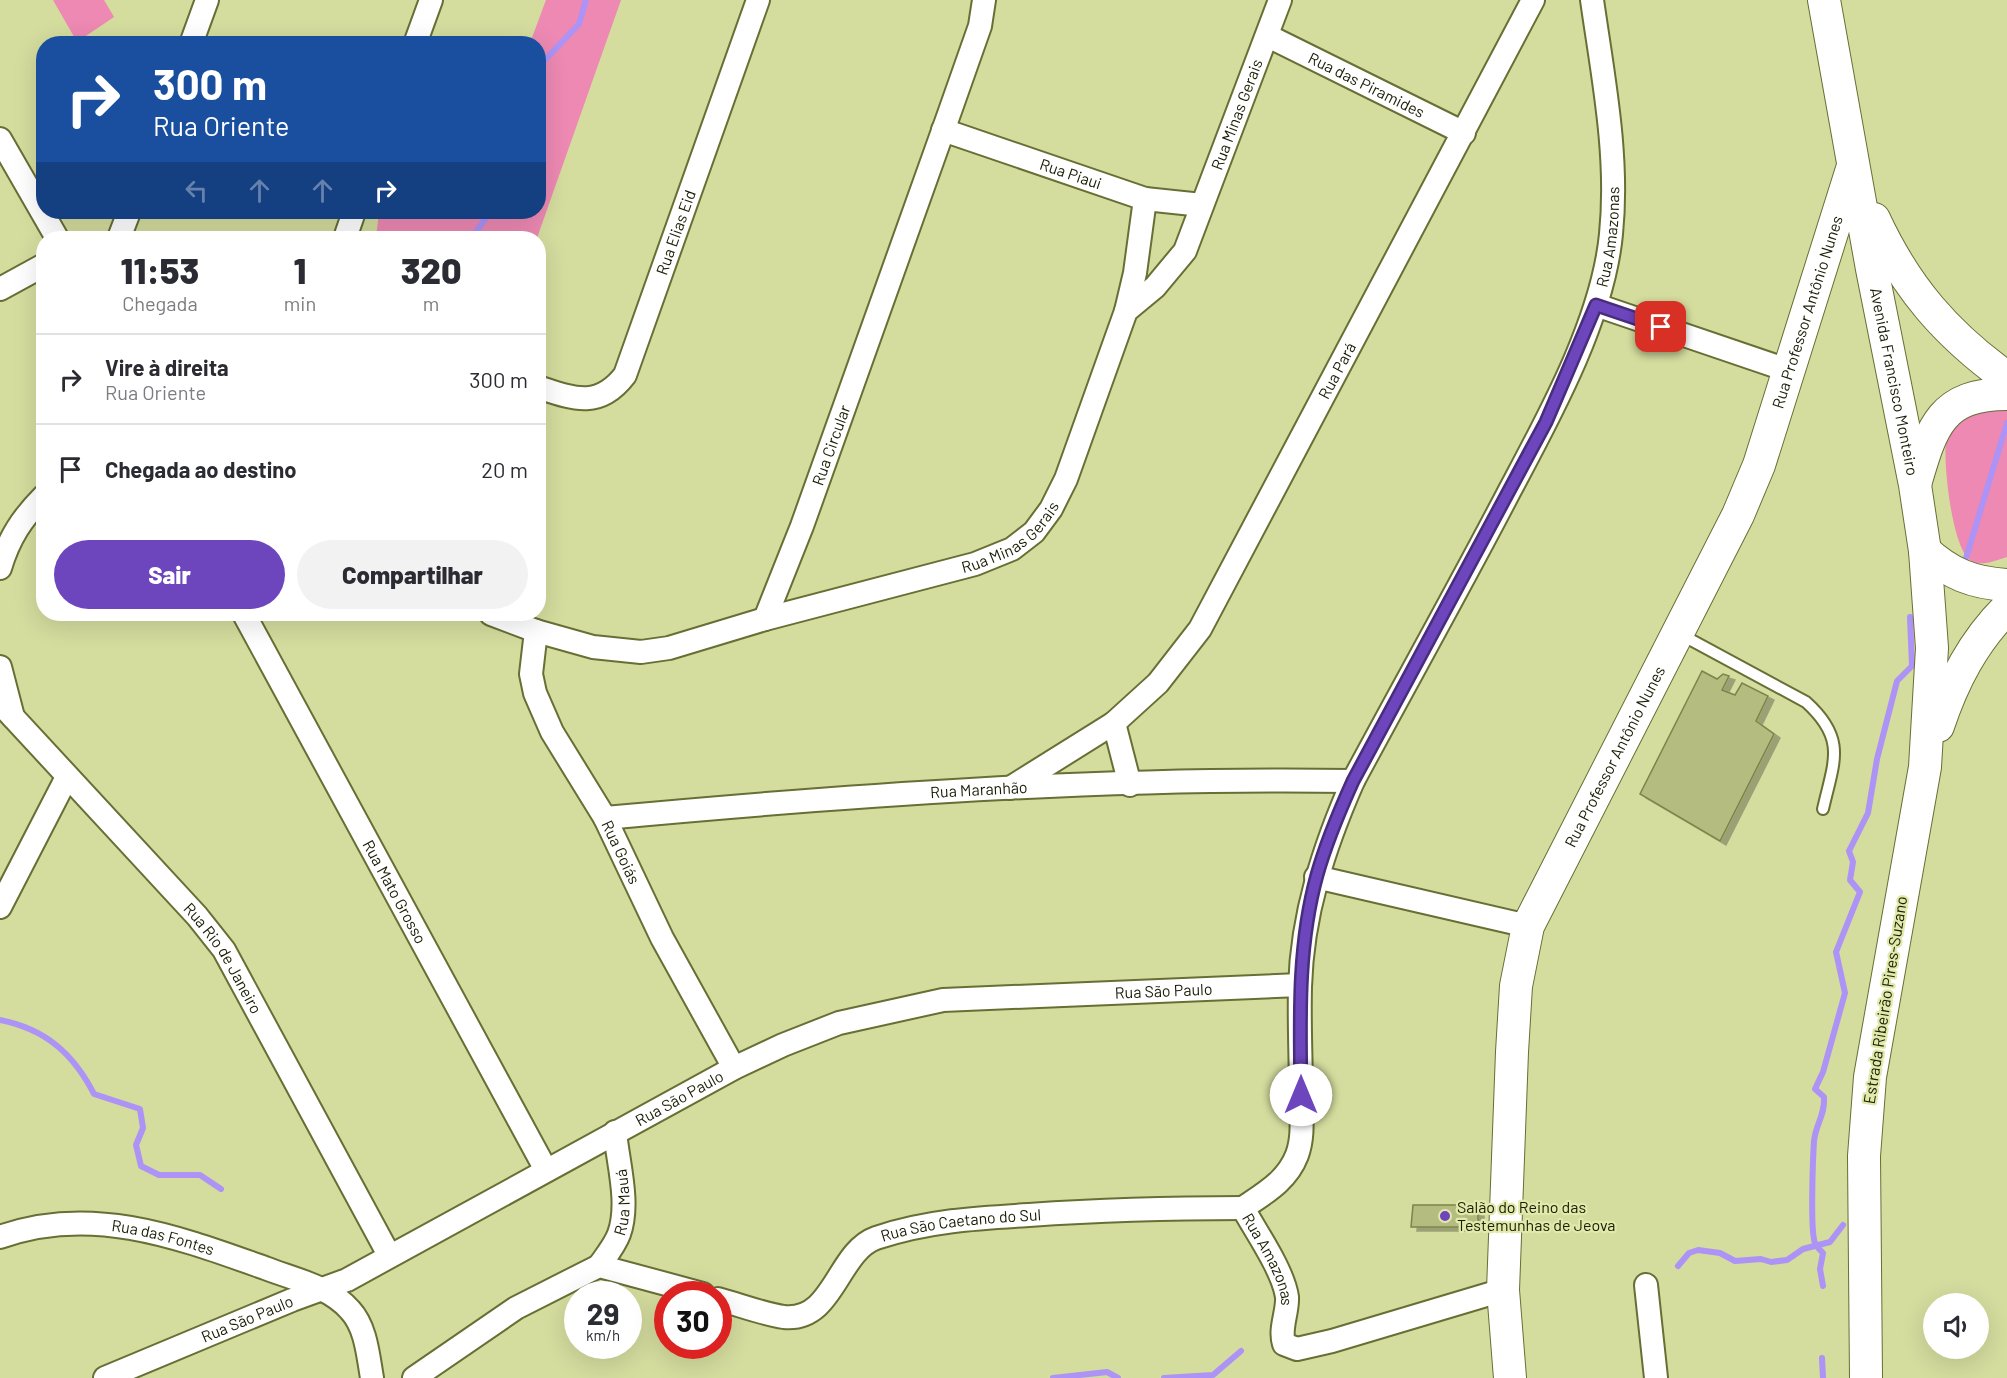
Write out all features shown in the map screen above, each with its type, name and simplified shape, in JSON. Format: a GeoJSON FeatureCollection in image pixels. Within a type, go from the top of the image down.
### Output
{"type":"FeatureCollection","features":[{"type":"Feature","properties":{"kind":"main road","name":"Avenida Francisco Monteiro"},"geometry":{"type":"LineString","coordinates":[[1824,0],[1872,269],[1915,485],[1925,551],[1932,648],[1925,767]]}},
{"type":"Feature","properties":{"kind":"main road","name":"Rua Professor Antônio Nunes"},"geometry":{"type":"LineString","coordinates":[[1510,1378],[1503,1290],[1516,986],[1528,926],[1742,505],[1759,465],[1790,371],[1818,273],[1855,171]]}},
{"type":"Feature","properties":{"kind":"main road"},"geometry":{"type":"LineString","coordinates":[[1855,171],[1892,257],[1915,291],[1936,318],[1970,351],[2007,378]]}},
{"type":"Feature","properties":{"kind":"main road"},"geometry":{"type":"LineString","coordinates":[[1818,273],[1844,262],[1872,269]]}},
{"type":"Feature","properties":{"kind":"main road"},"geometry":{"type":"LineString","coordinates":[[1915,485],[1929,438],[1941,416],[1958,403],[1972,397],[2007,394]]}},
{"type":"Feature","properties":{"kind":"main road"},"geometry":{"type":"LineString","coordinates":[[1925,551],[1943,567],[1962,578],[1986,584],[2007,585]]}},
{"type":"Feature","properties":{"kind":"main road"},"geometry":{"type":"LineString","coordinates":[[1925,767],[1958,672],[1975,645],[2007,608]]}},
{"type":"Feature","properties":{"kind":"main road","name":"Estrada Ribeirão Pires-Suzano"},"geometry":{"type":"LineString","coordinates":[[1866,1378],[1864,1156],[1870,1077],[1925,767]]}},
{"type":"Feature","properties":{"kind":"street"},"geometry":{"type":"LineString","coordinates":[[194,36],[207,0]]}},
{"type":"Feature","properties":{"kind":"street"},"geometry":{"type":"LineString","coordinates":[[418,36],[431,0]]}},
{"type":"Feature","properties":{"kind":"street","name":"Rua Elias Eid"},"geometry":{"type":"LineString","coordinates":[[546,389],[588,399],[604,396],[625,375],[758,0]]}},
{"type":"Feature","properties":{"kind":"street","name":"Rua Circular"},"geometry":{"type":"LineString","coordinates":[[765,619],[802,526],[980,26],[984,0]]}},
{"type":"Feature","properties":{"kind":"street","name":"Rua Minas Gerais"},"geometry":{"type":"LineString","coordinates":[[1126,311],[1155,287],[1185,251],[1280,0]]}},
{"type":"Feature","properties":{"kind":"street","name":"Rua Pará"},"geometry":{"type":"LineString","coordinates":[[1010,788],[1114,723],[1158,683],[1200,629],[1533,0]]}},
{"type":"Feature","properties":{"kind":"street","name":"Rua Amazonas"},"geometry":{"type":"LineString","coordinates":[[1503,1290],[1332,1341],[1297,1348],[1288,1347],[1282,1336],[1286,1310],[1284,1288],[1243,1208],[1280,1183],[1289,1171],[1301,1139],[1300,985],[1306,927],[1316,877],[1332,830],[1353,781],[1546,422],[1596,305],[1611,237],[1615,186],[1593,0]]}},
{"type":"Feature","properties":{"kind":"street","name":"Rua das Piramides"},"geometry":{"type":"LineString","coordinates":[[1268,36],[1464,133]]}},
{"type":"Feature","properties":{"kind":"street","name":"Rua Piaui"},"geometry":{"type":"LineString","coordinates":[[943,130],[1145,199],[1203,206]]}},
{"type":"Feature","properties":{"kind":"street"},"geometry":{"type":"LineString","coordinates":[[0,139],[36,202]]}},
{"type":"Feature","properties":{"kind":"street","name":"Rua Minas Gerais"},"geometry":{"type":"LineString","coordinates":[[765,619],[975,564],[1012,549],[1034,532],[1051,509],[1066,479],[1126,311],[1135,273],[1145,199]]}},
{"type":"Feature","properties":{"kind":"street"},"geometry":{"type":"LineString","coordinates":[[0,289],[36,269]]}},
{"type":"Feature","properties":{"kind":"street"},"geometry":{"type":"LineString","coordinates":[[1596,305],[1790,371]]}},
{"type":"Feature","properties":{"kind":"street"},"geometry":{"type":"LineString","coordinates":[[0,568],[7,543],[22,517],[36,504]]}},
{"type":"Feature","properties":{"kind":"street"},"geometry":{"type":"LineString","coordinates":[[510,621],[536,631],[593,646],[641,652],[669,648],[765,619]]}},
{"type":"Feature","properties":{"kind":"street","name":"Rua Mato Grosso"},"geometry":{"type":"LineString","coordinates":[[248,621],[546,1170]]}},
{"type":"Feature","properties":{"kind":"street","name":"Rua Goiás"},"geometry":{"type":"LineString","coordinates":[[536,631],[531,654],[535,693],[552,732],[605,818],[662,938],[734,1068]]}},
{"type":"Feature","properties":{"kind":"street"},"geometry":{"type":"LineString","coordinates":[[0,667],[7,710]]}},
{"type":"Feature","properties":{"kind":"street","name":"Rua Rio de Janeiro"},"geometry":{"type":"LineString","coordinates":[[7,710],[197,916],[224,950],[389,1256]]}},
{"type":"Feature","properties":{"kind":"street"},"geometry":{"type":"LineString","coordinates":[[1114,723],[1130,785]]}},
{"type":"Feature","properties":{"kind":"street"},"geometry":{"type":"LineString","coordinates":[[0,907],[67,777]]}},
{"type":"Feature","properties":{"kind":"street","name":"Rua Maranhão"},"geometry":{"type":"LineString","coordinates":[[605,818],[789,801],[1010,788],[1249,780],[1353,781]]}},
{"type":"Feature","properties":{"kind":"street"},"geometry":{"type":"LineString","coordinates":[[1316,877],[1528,926]]}},
{"type":"Feature","properties":{"kind":"street","name":"Rua São Paulo"},"geometry":{"type":"LineString","coordinates":[[105,1378],[292,1300],[347,1280],[734,1068],[783,1045],[839,1023],[943,1000],[1300,985]]}},
{"type":"Feature","properties":{"kind":"street","name":"Rua Mauá"},"geometry":{"type":"LineString","coordinates":[[599,1266],[618,1237],[622,1225],[623,1208],[615,1132]]}},
{"type":"Feature","properties":{"kind":"street","name":"Rua São Caetano do Sul"},"geometry":{"type":"LineString","coordinates":[[732,1303],[785,1317],[808,1312],[827,1296],[850,1257],[864,1244],[940,1221],[1120,1209],[1243,1208]]}},
{"type":"Feature","properties":{"kind":"street","name":"Rua das Fontes"},"geometry":{"type":"LineString","coordinates":[[0,1237],[24,1229],[57,1223],[93,1222],[127,1226],[179,1238],[323,1290],[350,1310],[362,1329],[372,1378]]}},
{"type":"Feature","properties":{"kind":"street"},"geometry":{"type":"LineString","coordinates":[[414,1378],[516,1308],[599,1266],[655,1281]]}},
{"type":"Feature","properties":{"kind":"street"},"geometry":{"type":"LineString","coordinates":[[1646,1286],[1656,1378]]}},
{"type":"Feature","properties":{"kind":"lane"},"geometry":{"type":"LineString","coordinates":[[1677,632],[1806,702],[1819,714],[1831,730],[1835,754],[1823,809]]}},
{"type":"Feature","properties":{"kind":"shaded area"},"geometry":{"type":"Polygon","coordinates":[[[53,0],[104,0],[114,17],[86,36],[74,36],[53,0]]]}},
{"type":"Feature","properties":{"kind":"shaded area"},"geometry":{"type":"Polygon","coordinates":[[[546,0],[621,0],[546,212],[546,36],[533,36],[546,0]]]}},
{"type":"Feature","properties":{"kind":"shaded area"},"geometry":{"type":"Polygon","coordinates":[[[378,219],[544,219],[539,231],[377,231],[378,219]]]}},
{"type":"Feature","properties":{"kind":"shaded area"},"geometry":{"type":"Polygon","coordinates":[[[2007,402],[2007,557],[1975,563],[1964,553],[1954,524],[1946,467],[1947,438],[1954,420],[2007,402]]]}},
{"type":"Feature","properties":{"kind":"building"},"geometry":{"type":"Polygon","coordinates":[[[1702,671],[1717,679],[1723,674],[1729,676],[1722,690],[1735,695],[1742,683],[1768,696],[1756,721],[1774,734],[1720,841],[1640,794],[1702,671]]]}},
{"type":"Feature","properties":{"kind":"building","name":"Salão do Reino das Testemunhas de Jeova"},"geometry":{"type":"Polygon","coordinates":[[[1413,1205],[1478,1205],[1478,1227],[1411,1227],[1413,1205]]]}},
{"type":"Feature","properties":{"kind":"waterway"},"geometry":{"type":"LineString","coordinates":[[546,59],[579,24],[586,0]]}},
{"type":"Feature","properties":{"kind":"waterway"},"geometry":{"type":"LineString","coordinates":[[477,231],[485,219]]}},
{"type":"Feature","properties":{"kind":"waterway"},"geometry":{"type":"LineString","coordinates":[[1966,558],[2007,423]]}},
{"type":"Feature","properties":{"kind":"waterway"},"geometry":{"type":"LineString","coordinates":[[1823,1286],[1820,1269],[1823,1253],[1813,1236],[1812,1194],[1814,1141],[1824,1097],[1815,1089],[1823,1072],[1845,993],[1836,952],[1860,892],[1850,880],[1853,862],[1849,851],[1868,813],[1877,759],[1897,681],[1912,666],[1910,617]]}},
{"type":"Feature","properties":{"kind":"waterway"},"geometry":{"type":"LineString","coordinates":[[0,1020],[31,1030],[56,1045],[77,1066],[94,1094],[140,1109],[143,1128],[136,1145],[141,1166],[159,1175],[200,1175],[221,1189]]}},
{"type":"Feature","properties":{"kind":"waterway"},"geometry":{"type":"LineString","coordinates":[[1678,1266],[1689,1253],[1698,1250],[1720,1253],[1735,1261],[1787,1260],[1803,1249],[1830,1242],[1843,1225]]}},
{"type":"Feature","properties":{"kind":"waterway"},"geometry":{"type":"LineString","coordinates":[[1164,1378],[1213,1375],[1241,1351]]}},
{"type":"Feature","properties":{"kind":"waterway"},"geometry":{"type":"LineString","coordinates":[[1822,1358],[1823,1378]]}},
{"type":"Feature","properties":{"kind":"waterway"},"geometry":{"type":"LineString","coordinates":[[1053,1378],[1107,1372],[1118,1378]]}},
{"type":"Feature","properties":{"kind":"place","name":"Salão do Reino das Testemunhas de Jeova"},"geometry":{"type":"Point","coordinates":[1445,1216]}},
{"type":"Feature","properties":{"kind":"route"},"geometry":{"type":"LineString","coordinates":[[1301,1095],[1300,985],[1306,927],[1316,877],[1332,830],[1353,781],[1546,422],[1596,305],[1661,327]]}}]}
